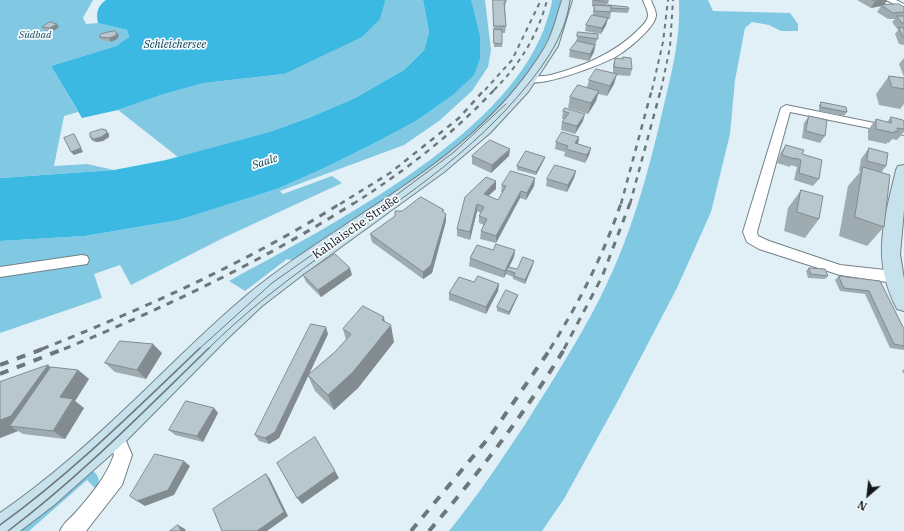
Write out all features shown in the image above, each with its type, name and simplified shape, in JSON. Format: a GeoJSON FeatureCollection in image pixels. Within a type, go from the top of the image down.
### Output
{"type":"FeatureCollection","features":[{"type":"Feature","properties":{"kind":"main road","name":"Kahlaische Straße"},"geometry":{"type":"LineString","coordinates":[[0,529],[35,504],[115,435],[217,335],[256,300],[299,266],[437,170],[476,138],[516,98],[544,60],[558,33],[567,0]]}},
{"type":"Feature","properties":{"kind":"main road"},"geometry":{"type":"LineString","coordinates":[[904,170],[891,237],[890,266],[904,303]]}},
{"type":"Feature","properties":{"kind":"street"},"geometry":{"type":"LineString","coordinates":[[529,80],[544,79],[580,68],[619,52],[649,23],[652,15],[647,0]]}},
{"type":"Feature","properties":{"kind":"street"},"geometry":{"type":"LineString","coordinates":[[890,0],[904,7]]}},
{"type":"Feature","properties":{"kind":"street"},"geometry":{"type":"LineString","coordinates":[[894,277],[840,270],[764,245],[752,239],[750,232],[786,108],[904,132]]}},
{"type":"Feature","properties":{"kind":"street"},"geometry":{"type":"LineString","coordinates":[[0,272],[82,260]]}},
{"type":"Feature","properties":{"kind":"street"},"geometry":{"type":"LineString","coordinates":[[70,531],[82,521],[115,478],[123,455],[115,435]]}},
{"type":"Feature","properties":{"kind":"green space","name":"Südbad"},"geometry":{"type":"Polygon","coordinates":[[[0,0],[93,0],[83,18],[86,24],[98,23],[127,30],[129,37],[116,46],[51,66],[78,112],[64,116],[54,166],[87,164],[114,170],[0,178],[0,0]]]}},
{"type":"Feature","properties":{"kind":"green space"},"geometry":{"type":"Polygon","coordinates":[[[385,0],[423,0],[429,32],[424,50],[404,70],[355,98],[311,117],[269,132],[178,157],[118,110],[164,94],[204,83],[284,74],[385,0]]]}},
{"type":"Feature","properties":{"kind":"green space"},"geometry":{"type":"Polygon","coordinates":[[[471,0],[485,0],[491,50],[488,67],[472,91],[439,121],[404,145],[280,191],[283,194],[332,176],[342,183],[225,237],[131,285],[120,265],[94,274],[102,298],[0,333],[0,241],[85,236],[179,220],[277,189],[371,145],[416,121],[453,95],[473,75],[480,59],[471,0]]]}},
{"type":"Feature","properties":{"kind":"green space"},"geometry":{"type":"Polygon","coordinates":[[[552,0],[561,0],[547,41],[523,79],[491,116],[454,150],[414,181],[298,261],[287,259],[245,291],[229,281],[362,206],[408,176],[452,143],[491,107],[523,69],[544,29],[552,0]]]}},
{"type":"Feature","properties":{"kind":"green space"},"geometry":{"type":"Polygon","coordinates":[[[679,0],[708,0],[713,11],[790,13],[798,24],[798,31],[781,31],[769,25],[752,22],[745,28],[735,80],[730,134],[711,212],[677,288],[620,397],[564,499],[542,531],[449,531],[479,491],[526,423],[565,360],[601,296],[621,252],[644,183],[669,85],[677,43],[679,0]]]}},
{"type":"Feature","properties":{"kind":"green space"},"geometry":{"type":"Polygon","coordinates":[[[92,470],[97,474],[98,484],[96,489],[87,480],[29,531],[19,531],[92,470]]]}},
{"type":"Feature","properties":{"kind":"water","name":"Schleichersee"},"geometry":{"type":"Polygon","coordinates":[[[106,0],[385,1],[380,19],[362,37],[284,74],[204,83],[164,94],[118,110],[82,118],[51,66],[116,46],[129,37],[127,30],[98,23],[98,10],[106,0]]]}},
{"type":"Feature","properties":{"kind":"water","name":"Saale"},"geometry":{"type":"Polygon","coordinates":[[[423,0],[471,0],[480,37],[480,59],[474,75],[453,95],[416,121],[322,169],[277,189],[179,220],[85,236],[0,241],[0,178],[114,170],[166,160],[269,132],[311,117],[355,98],[404,70],[424,50],[429,32],[423,0]]]}},
{"type":"Feature","properties":{"kind":"building"},"geometry":{"type":"Polygon","coordinates":[[[493,0],[506,0],[506,2],[504,2],[506,26],[494,26],[493,0]]]}},
{"type":"Feature","properties":{"kind":"building"},"geometry":{"type":"Polygon","coordinates":[[[594,0],[608,0],[608,2],[594,0]]]}},
{"type":"Feature","properties":{"kind":"building"},"geometry":{"type":"Polygon","coordinates":[[[899,4],[904,7],[904,12],[893,13],[881,5],[899,4]]]}},
{"type":"Feature","properties":{"kind":"building"},"geometry":{"type":"Polygon","coordinates":[[[594,5],[611,6],[611,12],[595,11],[594,5]]]}},
{"type":"Feature","properties":{"kind":"building"},"geometry":{"type":"Polygon","coordinates":[[[608,5],[628,7],[629,9],[611,8],[611,6],[608,5]]]}},
{"type":"Feature","properties":{"kind":"building"},"geometry":{"type":"Polygon","coordinates":[[[592,15],[608,18],[602,28],[586,25],[592,15]]]}},
{"type":"Feature","properties":{"kind":"building"},"geometry":{"type":"Polygon","coordinates":[[[897,16],[904,16],[904,23],[902,23],[897,16]]]}},
{"type":"Feature","properties":{"kind":"building"},"geometry":{"type":"Polygon","coordinates":[[[50,22],[57,24],[50,28],[42,27],[50,22]]]}},
{"type":"Feature","properties":{"kind":"building"},"geometry":{"type":"Polygon","coordinates":[[[899,27],[904,28],[904,37],[903,37],[899,27]]]}},
{"type":"Feature","properties":{"kind":"building"},"geometry":{"type":"Polygon","coordinates":[[[494,29],[502,30],[502,44],[494,43],[494,29]]]}},
{"type":"Feature","properties":{"kind":"building"},"geometry":{"type":"Polygon","coordinates":[[[114,31],[117,33],[115,36],[109,38],[99,37],[101,34],[114,31]]]}},
{"type":"Feature","properties":{"kind":"building"},"geometry":{"type":"Polygon","coordinates":[[[578,32],[598,34],[598,39],[577,36],[578,32]]]}},
{"type":"Feature","properties":{"kind":"building"},"geometry":{"type":"Polygon","coordinates":[[[577,41],[595,45],[590,54],[570,50],[577,41]]]}},
{"type":"Feature","properties":{"kind":"building"},"geometry":{"type":"Polygon","coordinates":[[[623,57],[631,58],[632,69],[614,67],[615,58],[623,59],[623,57]]]}},
{"type":"Feature","properties":{"kind":"building"},"geometry":{"type":"Polygon","coordinates":[[[596,69],[617,74],[610,86],[589,80],[596,69]]]}},
{"type":"Feature","properties":{"kind":"building"},"geometry":{"type":"Polygon","coordinates":[[[889,76],[904,78],[904,89],[892,87],[889,76]]]}},
{"type":"Feature","properties":{"kind":"building"},"geometry":{"type":"Polygon","coordinates":[[[578,85],[599,91],[591,103],[570,97],[578,85]]]}},
{"type":"Feature","properties":{"kind":"building"},"geometry":{"type":"Polygon","coordinates":[[[821,102],[846,107],[847,112],[821,107],[821,102]]]}},
{"type":"Feature","properties":{"kind":"building"},"geometry":{"type":"Polygon","coordinates":[[[565,108],[585,114],[577,126],[562,122],[569,113],[563,111],[565,108]]]}},
{"type":"Feature","properties":{"kind":"building"},"geometry":{"type":"Polygon","coordinates":[[[809,116],[827,120],[825,136],[806,131],[809,116]]]}},
{"type":"Feature","properties":{"kind":"building"},"geometry":{"type":"Polygon","coordinates":[[[891,117],[903,120],[904,129],[897,128],[898,132],[895,131],[895,133],[876,129],[876,119],[891,123],[891,117]]]}},
{"type":"Feature","properties":{"kind":"building"},"geometry":{"type":"Polygon","coordinates":[[[102,129],[106,130],[107,133],[94,139],[90,137],[90,133],[102,129]]]}},
{"type":"Feature","properties":{"kind":"building"},"geometry":{"type":"Polygon","coordinates":[[[562,132],[579,137],[575,143],[591,148],[587,155],[566,149],[568,146],[556,142],[562,132]]]}},
{"type":"Feature","properties":{"kind":"building"},"geometry":{"type":"Polygon","coordinates":[[[74,134],[81,148],[71,152],[64,138],[74,134]]]}},
{"type":"Feature","properties":{"kind":"building"},"geometry":{"type":"Polygon","coordinates":[[[490,140],[510,149],[492,165],[472,156],[490,140]]]}},
{"type":"Feature","properties":{"kind":"building"},"geometry":{"type":"Polygon","coordinates":[[[786,145],[804,150],[802,154],[822,160],[819,179],[799,173],[801,160],[782,155],[786,145]]]}},
{"type":"Feature","properties":{"kind":"building"},"geometry":{"type":"Polygon","coordinates":[[[869,148],[888,153],[886,166],[867,161],[869,148]]]}},
{"type":"Feature","properties":{"kind":"building"},"geometry":{"type":"Polygon","coordinates":[[[526,151],[545,157],[536,172],[517,166],[526,151]]]}},
{"type":"Feature","properties":{"kind":"building"},"geometry":{"type":"Polygon","coordinates":[[[555,165],[576,171],[568,185],[547,179],[555,165]]]}},
{"type":"Feature","properties":{"kind":"building"},"geometry":{"type":"Polygon","coordinates":[[[863,167],[890,175],[884,227],[855,217],[863,167]]]}},
{"type":"Feature","properties":{"kind":"building"},"geometry":{"type":"Polygon","coordinates":[[[511,171],[535,178],[527,193],[521,191],[496,236],[481,231],[487,219],[479,216],[484,207],[477,204],[470,232],[457,229],[465,197],[486,177],[496,181],[484,194],[498,200],[506,186],[502,185],[511,171]]]}},
{"type":"Feature","properties":{"kind":"building"},"geometry":{"type":"Polygon","coordinates":[[[801,190],[823,196],[819,219],[797,212],[801,190]]]}},
{"type":"Feature","properties":{"kind":"building"},"geometry":{"type":"Polygon","coordinates":[[[421,197],[444,210],[442,211],[446,214],[431,265],[423,272],[370,234],[395,216],[395,211],[402,211],[421,197]]]}},
{"type":"Feature","properties":{"kind":"building"},"geometry":{"type":"Polygon","coordinates":[[[496,244],[515,250],[505,271],[470,258],[477,245],[493,250],[496,244]]]}},
{"type":"Feature","properties":{"kind":"building"},"geometry":{"type":"Polygon","coordinates":[[[335,254],[350,268],[318,290],[303,275],[335,254]]]}},
{"type":"Feature","properties":{"kind":"building"},"geometry":{"type":"Polygon","coordinates":[[[523,257],[534,261],[525,280],[514,276],[515,273],[506,270],[508,267],[517,269],[523,257]]]}},
{"type":"Feature","properties":{"kind":"building"},"geometry":{"type":"Polygon","coordinates":[[[809,268],[825,269],[828,276],[811,274],[809,268]]]}},
{"type":"Feature","properties":{"kind":"building"},"geometry":{"type":"Polygon","coordinates":[[[478,276],[499,284],[486,307],[449,293],[459,277],[474,282],[478,276]]]}},
{"type":"Feature","properties":{"kind":"building"},"geometry":{"type":"Polygon","coordinates":[[[839,276],[880,281],[904,329],[904,346],[894,344],[869,291],[844,288],[839,276]]]}},
{"type":"Feature","properties":{"kind":"building"},"geometry":{"type":"Polygon","coordinates":[[[506,290],[518,295],[509,312],[497,307],[506,290]]]}},
{"type":"Feature","properties":{"kind":"building"},"geometry":{"type":"Polygon","coordinates":[[[363,306],[384,317],[382,320],[391,325],[353,372],[328,395],[308,375],[336,351],[351,334],[343,329],[363,306]]]}},
{"type":"Feature","properties":{"kind":"building"},"geometry":{"type":"Polygon","coordinates":[[[311,324],[326,327],[275,432],[265,438],[255,435],[311,324]]]}},
{"type":"Feature","properties":{"kind":"building"},"geometry":{"type":"Polygon","coordinates":[[[120,341],[153,344],[137,370],[105,363],[120,341]]]}},
{"type":"Feature","properties":{"kind":"building"},"geometry":{"type":"Polygon","coordinates":[[[48,365],[11,416],[0,420],[0,382],[48,365]]]}},
{"type":"Feature","properties":{"kind":"building"},"geometry":{"type":"Polygon","coordinates":[[[51,367],[78,370],[60,397],[73,399],[53,431],[10,426],[51,367]]]}},
{"type":"Feature","properties":{"kind":"building"},"geometry":{"type":"Polygon","coordinates":[[[186,401],[214,408],[197,436],[169,430],[186,401]]]}},
{"type":"Feature","properties":{"kind":"building"},"geometry":{"type":"Polygon","coordinates":[[[315,437],[335,471],[297,498],[277,463],[315,437]]]}},
{"type":"Feature","properties":{"kind":"building"},"geometry":{"type":"Polygon","coordinates":[[[155,454],[184,461],[168,490],[137,501],[130,496],[155,454]]]}},
{"type":"Feature","properties":{"kind":"building"},"geometry":{"type":"Polygon","coordinates":[[[266,474],[284,512],[257,531],[222,531],[213,509],[266,474]]]}},
{"type":"Feature","properties":{"kind":"building"},"geometry":{"type":"Polygon","coordinates":[[[178,525],[181,531],[170,531],[178,525]]]}},
{"type":"Feature","properties":{"kind":"tram line"},"geometry":{"type":"LineString","coordinates":[[208,349],[234,324],[275,290],[430,178],[482,134],[529,83],[550,54],[561,34],[570,0]]}},
{"type":"Feature","properties":{"kind":"tram line"},"geometry":{"type":"LineString","coordinates":[[363,220],[454,152],[506,104]]}},
{"type":"Feature","properties":{"kind":"tram line"},"geometry":{"type":"LineString","coordinates":[[199,349],[272,283],[316,252]]}},
{"type":"Feature","properties":{"kind":"tram line"},"geometry":{"type":"LineString","coordinates":[[0,525],[27,505],[78,462],[200,348]]}},
{"type":"Feature","properties":{"kind":"tram line"},"geometry":{"type":"LineString","coordinates":[[8,531],[87,466],[209,348]]}},
{"type":"Feature","properties":{"kind":"railway"},"geometry":{"type":"LineString","coordinates":[[485,90],[512,60],[541,0]]}},
{"type":"Feature","properties":{"kind":"railway"},"geometry":{"type":"LineString","coordinates":[[494,90],[512,70],[527,48],[539,25],[547,0]]}},
{"type":"Feature","properties":{"kind":"railway"},"geometry":{"type":"LineString","coordinates":[[652,90],[663,42],[668,0]]}},
{"type":"Feature","properties":{"kind":"railway"},"geometry":{"type":"LineString","coordinates":[[661,90],[670,47],[673,0]]}},
{"type":"Feature","properties":{"kind":"railway"},"geometry":{"type":"LineString","coordinates":[[340,204],[390,173],[459,118],[485,89]]}},
{"type":"Feature","properties":{"kind":"railway"},"geometry":{"type":"LineString","coordinates":[[353,204],[428,151],[479,106],[495,89]]}},
{"type":"Feature","properties":{"kind":"railway"},"geometry":{"type":"LineString","coordinates":[[621,204],[652,89]]}},
{"type":"Feature","properties":{"kind":"railway"},"geometry":{"type":"LineString","coordinates":[[630,204],[661,89]]}},
{"type":"Feature","properties":{"kind":"railway"},"geometry":{"type":"LineString","coordinates":[[42,349],[195,283],[270,245],[341,203]]}},
{"type":"Feature","properties":{"kind":"railway"},"geometry":{"type":"LineString","coordinates":[[64,349],[139,317],[249,264],[354,203]]}},
{"type":"Feature","properties":{"kind":"railway"},"geometry":{"type":"LineString","coordinates":[[550,349],[590,278],[607,241],[621,203]]}},
{"type":"Feature","properties":{"kind":"railway"},"geometry":{"type":"LineString","coordinates":[[564,349],[602,277],[630,203]]}},
{"type":"Feature","properties":{"kind":"railway"},"geometry":{"type":"LineString","coordinates":[[0,365],[45,348]]}},
{"type":"Feature","properties":{"kind":"railway"},"geometry":{"type":"LineString","coordinates":[[0,374],[66,348]]}},
{"type":"Feature","properties":{"kind":"railway"},"geometry":{"type":"LineString","coordinates":[[411,531],[491,435],[551,348]]}},
{"type":"Feature","properties":{"kind":"railway"},"geometry":{"type":"LineString","coordinates":[[429,531],[501,442],[534,396],[565,348]]}}]}
